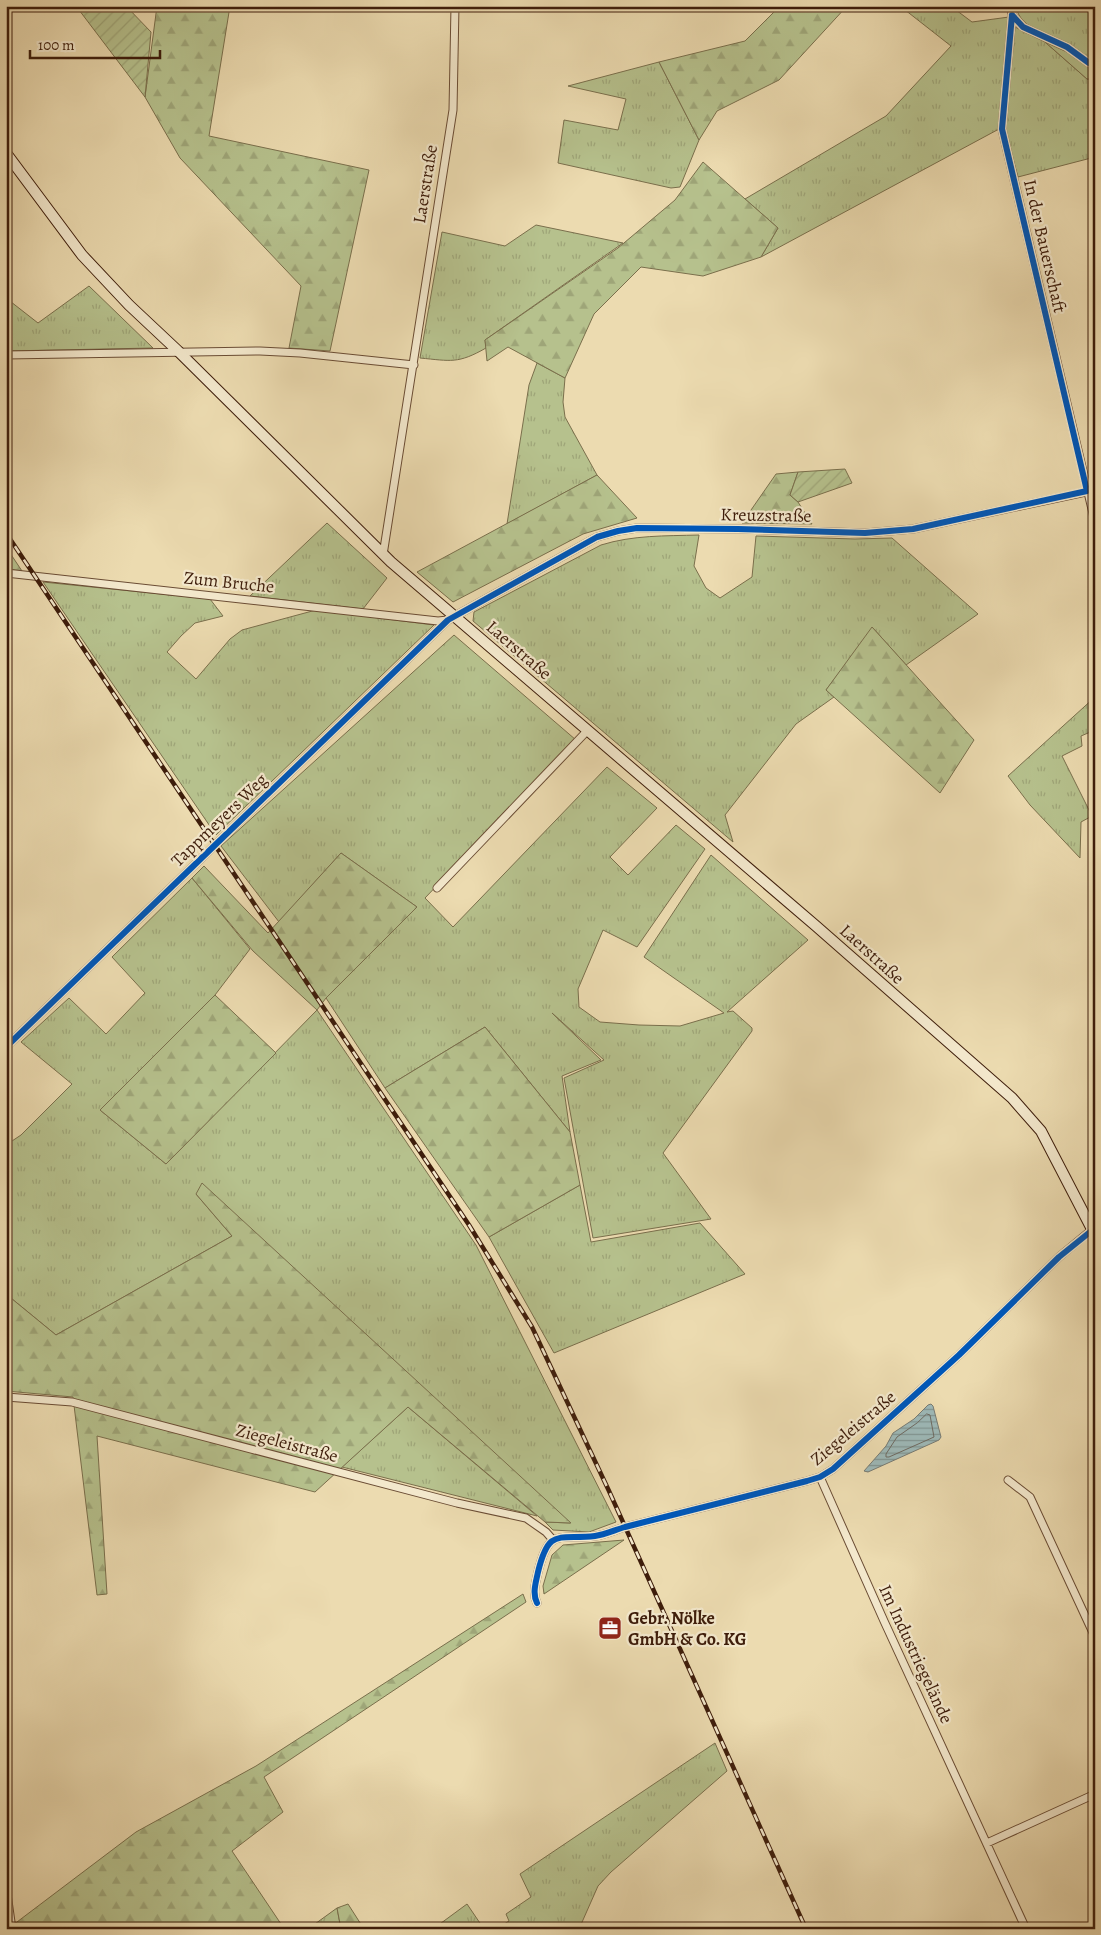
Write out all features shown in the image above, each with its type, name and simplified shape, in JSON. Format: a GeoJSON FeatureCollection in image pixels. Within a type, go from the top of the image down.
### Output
{"type":"FeatureCollection","features":[{"type":"Feature","properties":{"kind":"main road","name":"Laerstraße"},"geometry":{"type":"LineString","coordinates":[[6,153],[82,255],[129,305],[383,554],[451,618],[816,926],[1012,1098],[1042,1131],[1094,1231]]}},
{"type":"Feature","properties":{"kind":"street","name":"Laerstraße"},"geometry":{"type":"LineString","coordinates":[[383,554],[453,110],[455,6]]}},
{"type":"Feature","properties":{"kind":"street","name":"In der Bauerschaft"},"geometry":{"type":"LineString","coordinates":[[1011,6],[1012,15],[1002,129],[1091,490],[1095,522]]}},
{"type":"Feature","properties":{"kind":"street"},"geometry":{"type":"LineString","coordinates":[[1012,15],[1023,27],[1067,47],[1090,64],[1095,64]]}},
{"type":"Feature","properties":{"kind":"street"},"geometry":{"type":"LineString","coordinates":[[6,355],[270,351],[414,365]]}},
{"type":"Feature","properties":{"kind":"street","name":"Kreuzstraße"},"geometry":{"type":"LineString","coordinates":[[451,618],[597,537],[618,531],[637,528],[865,533],[913,529],[1091,490]]}},
{"type":"Feature","properties":{"kind":"street","name":"Zum Bruche"},"geometry":{"type":"LineString","coordinates":[[6,573],[438,621],[451,618]]}},
{"type":"Feature","properties":{"kind":"street","name":"Tappmeyers Weg"},"geometry":{"type":"LineString","coordinates":[[6,1047],[451,618]]}},
{"type":"Feature","properties":{"kind":"street"},"geometry":{"type":"LineString","coordinates":[[438,888],[587,731]]}},
{"type":"Feature","properties":{"kind":"street","name":"Ziegeleistraße"},"geometry":{"type":"LineString","coordinates":[[6,1397],[72,1402],[457,1504],[526,1518],[546,1532],[553,1540],[560,1536],[597,1536],[625,1527],[820,1477],[833,1469],[959,1355],[1059,1257],[1094,1231]]}},
{"type":"Feature","properties":{"kind":"street","name":"Im Industriegelände"},"geometry":{"type":"LineString","coordinates":[[820,1477],[1026,1929]]}},
{"type":"Feature","properties":{"kind":"street"},"geometry":{"type":"LineString","coordinates":[[1008,1480],[1030,1497],[1095,1637]]}},
{"type":"Feature","properties":{"kind":"street"},"geometry":{"type":"LineString","coordinates":[[537,1603],[534,1591],[543,1552],[553,1540]]}},
{"type":"Feature","properties":{"kind":"street"},"geometry":{"type":"LineString","coordinates":[[987,1843],[1095,1794]]}},
{"type":"Feature","properties":{"kind":"street"},"geometry":{"type":"LineString","coordinates":[[6,1887],[12,1929]]}},
{"type":"Feature","properties":{"kind":"green space"},"geometry":{"type":"Polygon","coordinates":[[[76,6],[126,6],[151,32],[145,97],[76,6]]]}},
{"type":"Feature","properties":{"kind":"green space"},"geometry":{"type":"Polygon","coordinates":[[[157,6],[230,6],[209,136],[369,170],[330,351],[289,348],[301,286],[180,158],[145,97],[157,6]]]}},
{"type":"Feature","properties":{"kind":"green space"},"geometry":{"type":"Polygon","coordinates":[[[780,6],[847,6],[779,80],[717,111],[699,140],[659,62],[745,41],[780,6]]]}},
{"type":"Feature","properties":{"kind":"green space"},"geometry":{"type":"Polygon","coordinates":[[[900,6],[952,7],[972,22],[1009,17],[999,129],[761,257],[778,228],[745,199],[886,116],[951,46],[900,6]]]}},
{"type":"Feature","properties":{"kind":"green space"},"geometry":{"type":"Polygon","coordinates":[[[1016,6],[1095,6],[1095,60],[1092,60],[1072,46],[1030,27],[1023,21],[1016,6]]]}},
{"type":"Feature","properties":{"kind":"green space"},"geometry":{"type":"Polygon","coordinates":[[[1015,27],[1045,42],[1087,79],[1095,79],[1095,157],[1018,177],[1005,130],[1015,27]]]}},
{"type":"Feature","properties":{"kind":"green space"},"geometry":{"type":"Polygon","coordinates":[[[1045,42],[1067,52],[1090,67],[1095,67],[1095,79],[1087,79],[1045,42]]]}},
{"type":"Feature","properties":{"kind":"green space"},"geometry":{"type":"Polygon","coordinates":[[[659,62],[699,140],[680,187],[671,188],[558,163],[564,120],[618,130],[626,99],[568,86],[659,62]]]}},
{"type":"Feature","properties":{"kind":"green space"},"geometry":{"type":"Polygon","coordinates":[[[703,162],[778,228],[761,257],[703,276],[641,267],[594,314],[565,378],[508,347],[487,361],[485,340],[618,248],[675,200],[703,162]]]}},
{"type":"Feature","properties":{"kind":"green space"},"geometry":{"type":"Polygon","coordinates":[[[536,225],[623,243],[485,340],[486,348],[461,359],[439,360],[420,358],[442,232],[505,246],[536,225]]]}},
{"type":"Feature","properties":{"kind":"green space"},"geometry":{"type":"Polygon","coordinates":[[[89,286],[153,348],[6,351],[6,298],[38,323],[89,286]]]}},
{"type":"Feature","properties":{"kind":"green space"},"geometry":{"type":"Polygon","coordinates":[[[537,363],[565,378],[563,402],[565,417],[597,475],[507,524],[529,385],[537,363]]]}},
{"type":"Feature","properties":{"kind":"green space"},"geometry":{"type":"Polygon","coordinates":[[[845,469],[852,483],[798,502],[790,495],[798,472],[845,469]]]}},
{"type":"Feature","properties":{"kind":"green space"},"geometry":{"type":"Polygon","coordinates":[[[798,472],[790,495],[798,502],[812,524],[742,523],[776,474],[798,472]]]}},
{"type":"Feature","properties":{"kind":"green space"},"geometry":{"type":"Polygon","coordinates":[[[597,475],[637,518],[583,534],[453,602],[417,572],[597,475]]]}},
{"type":"Feature","properties":{"kind":"green space"},"geometry":{"type":"Polygon","coordinates":[[[327,523],[387,578],[363,609],[250,596],[327,523]]]}},
{"type":"Feature","properties":{"kind":"green space"},"geometry":{"type":"Polygon","coordinates":[[[699,535],[694,566],[706,588],[720,598],[752,577],[756,536],[855,539],[892,538],[978,614],[906,665],[873,628],[826,690],[834,697],[796,724],[725,815],[733,842],[473,621],[474,612],[601,545],[637,538],[699,535]]]}},
{"type":"Feature","properties":{"kind":"green space"},"geometry":{"type":"Polygon","coordinates":[[[6,547],[22,571],[6,569],[6,547]]]}},
{"type":"Feature","properties":{"kind":"green space"},"geometry":{"type":"Polygon","coordinates":[[[43,582],[210,599],[223,616],[195,623],[167,652],[196,679],[230,639],[242,630],[316,610],[434,625],[216,835],[43,582]]]}},
{"type":"Feature","properties":{"kind":"green space"},"geometry":{"type":"Polygon","coordinates":[[[872,627],[974,740],[940,793],[826,690],[872,627]]]}},
{"type":"Feature","properties":{"kind":"green space"},"geometry":{"type":"Polygon","coordinates":[[[454,635],[576,740],[425,898],[453,927],[607,767],[657,808],[610,857],[628,875],[676,825],[705,849],[637,947],[603,930],[578,989],[579,1007],[600,1022],[639,1025],[680,1026],[724,1013],[644,957],[711,855],[808,940],[727,1012],[733,1011],[752,1028],[752,1031],[663,1153],[711,1219],[593,1238],[564,1078],[604,1060],[552,1013],[601,1060],[562,1076],[570,1132],[485,1027],[385,1088],[326,998],[417,907],[341,853],[279,922],[221,846],[454,635]]]}},
{"type":"Feature","properties":{"kind":"green space"},"geometry":{"type":"Polygon","coordinates":[[[1095,697],[1095,730],[1081,736],[1082,746],[1062,756],[1092,816],[1081,822],[1080,858],[1030,805],[1008,776],[1095,697]]]}},
{"type":"Feature","properties":{"kind":"green space"},"geometry":{"type":"Polygon","coordinates":[[[341,853],[417,907],[326,998],[317,1010],[253,951],[192,878],[204,866],[268,933],[341,853]]]}},
{"type":"Feature","properties":{"kind":"green space"},"geometry":{"type":"Polygon","coordinates":[[[192,878],[250,949],[215,995],[100,1110],[166,1164],[317,1010],[476,1245],[616,1522],[589,1532],[553,1530],[545,1522],[570,1523],[196,1194],[232,1236],[56,1335],[6,1294],[6,1145],[21,1135],[72,1084],[21,1042],[69,998],[106,1034],[145,993],[112,957],[192,878]]]}},
{"type":"Feature","properties":{"kind":"green space"},"geometry":{"type":"Polygon","coordinates":[[[215,995],[276,1053],[166,1164],[100,1110],[215,995]]]}},
{"type":"Feature","properties":{"kind":"green space"},"geometry":{"type":"Polygon","coordinates":[[[485,1027],[570,1132],[580,1185],[489,1237],[385,1088],[485,1027]]]}},
{"type":"Feature","properties":{"kind":"green space"},"geometry":{"type":"Polygon","coordinates":[[[202,1183],[571,1523],[545,1522],[408,1407],[315,1492],[97,1436],[107,1594],[97,1595],[73,1397],[6,1391],[6,1294],[56,1335],[232,1236],[196,1194],[202,1183]]]}},
{"type":"Feature","properties":{"kind":"green space"},"geometry":{"type":"Polygon","coordinates":[[[580,1185],[591,1242],[700,1223],[745,1274],[554,1353],[489,1237],[580,1185]]]}},
{"type":"Feature","properties":{"kind":"green space"},"geometry":{"type":"Polygon","coordinates":[[[408,1407],[537,1516],[342,1467],[408,1407]]]}},
{"type":"Feature","properties":{"kind":"green space"},"geometry":{"type":"Polygon","coordinates":[[[624,1540],[544,1594],[543,1586],[552,1555],[563,1545],[624,1540]]]}},
{"type":"Feature","properties":{"kind":"green space"},"geometry":{"type":"Polygon","coordinates":[[[523,1594],[526,1602],[264,1777],[283,1812],[232,1851],[281,1924],[273,1929],[14,1929],[13,1925],[136,1832],[256,1766],[523,1594]]]}},
{"type":"Feature","properties":{"kind":"green space"},"geometry":{"type":"Polygon","coordinates":[[[715,1743],[727,1771],[611,1872],[598,1886],[579,1929],[496,1929],[509,1921],[506,1914],[531,1897],[520,1874],[715,1743]]]}},
{"type":"Feature","properties":{"kind":"green space"},"geometry":{"type":"Polygon","coordinates":[[[348,1904],[364,1929],[341,1929],[337,1908],[348,1904]]]}},
{"type":"Feature","properties":{"kind":"green space"},"geometry":{"type":"Polygon","coordinates":[[[467,1904],[484,1929],[433,1929],[467,1904]]]}},
{"type":"Feature","properties":{"kind":"green space"},"geometry":{"type":"Polygon","coordinates":[[[337,1908],[341,1929],[308,1929],[337,1908]]]}},
{"type":"Feature","properties":{"kind":"water"},"geometry":{"type":"Polygon","coordinates":[[[931,1404],[941,1437],[939,1440],[868,1472],[864,1471],[886,1446],[893,1433],[914,1419],[931,1404]]]}},
{"type":"Feature","properties":{"kind":"railway"},"geometry":{"type":"LineString","coordinates":[[6,533],[469,1225],[532,1327],[609,1491],[806,1929]]}},
{"type":"Feature","properties":{"kind":"cycle path"},"geometry":{"type":"LineString","coordinates":[[1012,15],[1023,27],[1067,47],[1089,63],[1095,64]]}},
{"type":"Feature","properties":{"kind":"cycle path"},"geometry":{"type":"LineString","coordinates":[[6,1047],[448,620],[597,537],[637,528],[865,533],[913,529],[1087,491],[1002,129],[1012,15]]}},
{"type":"Feature","properties":{"kind":"cycle path"},"geometry":{"type":"LineString","coordinates":[[537,1603],[535,1588],[542,1558],[546,1548],[557,1539],[602,1535],[625,1527],[807,1481],[820,1477],[833,1469],[959,1355],[1059,1257],[1095,1228]]}},
{"type":"Feature","properties":{"kind":"place","name":"Gebr. Nölke GmbH & Co. KG"},"geometry":{"type":"Point","coordinates":[610,1628]}}]}
